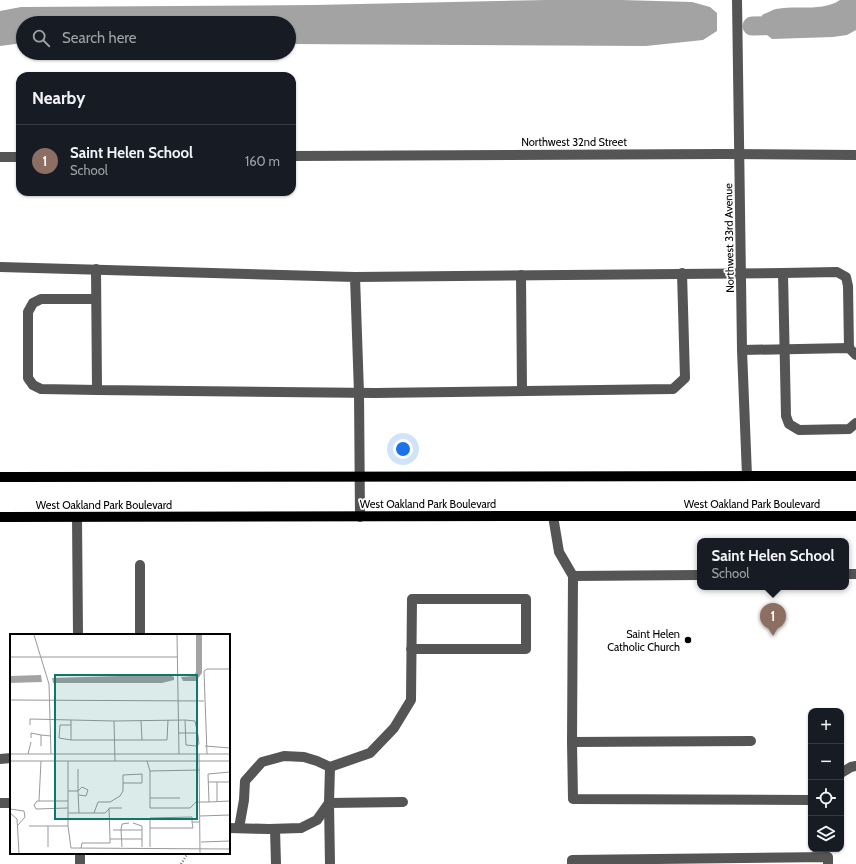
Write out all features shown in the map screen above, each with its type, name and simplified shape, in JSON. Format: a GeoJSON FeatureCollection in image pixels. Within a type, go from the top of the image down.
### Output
{"type":"FeatureCollection","features":[{"type":"Feature","properties":{"kind":"main road"},"geometry":{"type":"LineString","coordinates":[[0,477],[856,476]]}},
{"type":"Feature","properties":{"kind":"main road","name":"West Oakland Park Boulevard"},"geometry":{"type":"LineString","coordinates":[[0,517],[856,516]]}},
{"type":"Feature","properties":{"kind":"street","name":"Northwest 33rd Avenue"},"geometry":{"type":"LineString","coordinates":[[737,0],[742,350],[747,476]]}},
{"type":"Feature","properties":{"kind":"street","name":"Northwest 32nd Street"},"geometry":{"type":"LineString","coordinates":[[296,156],[740,154],[856,155]]}},
{"type":"Feature","properties":{"kind":"street"},"geometry":{"type":"LineString","coordinates":[[0,157],[16,157]]}},
{"type":"Feature","properties":{"kind":"street"},"geometry":{"type":"LineString","coordinates":[[0,266],[355,277],[837,272],[846,277],[853,352],[784,349],[742,350]]}},
{"type":"Feature","properties":{"kind":"street"},"geometry":{"type":"LineString","coordinates":[[96,269],[97,390]]}},
{"type":"Feature","properties":{"kind":"street"},"geometry":{"type":"LineString","coordinates":[[96,299],[41,299],[33,303],[28,312],[28,378],[32,384],[41,389],[359,393],[673,389],[685,378],[682,273]]}},
{"type":"Feature","properties":{"kind":"street"},"geometry":{"type":"LineString","coordinates":[[783,273],[786,416],[789,424],[799,430],[849,429],[856,423]]}},
{"type":"Feature","properties":{"kind":"street"},"geometry":{"type":"LineString","coordinates":[[521,275],[522,391]]}},
{"type":"Feature","properties":{"kind":"street"},"geometry":{"type":"LineString","coordinates":[[355,277],[359,393],[360,517]]}},
{"type":"Feature","properties":{"kind":"street"},"geometry":{"type":"LineString","coordinates":[[553,516],[559,552],[573,576],[573,799],[808,800]]}},
{"type":"Feature","properties":{"kind":"street"},"geometry":{"type":"LineString","coordinates":[[77,517],[78,634]]}},
{"type":"Feature","properties":{"kind":"street"},"geometry":{"type":"LineString","coordinates":[[140,565],[140,634]]}},
{"type":"Feature","properties":{"kind":"street"},"geometry":{"type":"LineString","coordinates":[[573,576],[697,575]]}},
{"type":"Feature","properties":{"kind":"street"},"geometry":{"type":"LineString","coordinates":[[328,803],[317,820],[301,828],[234,828],[244,800],[245,780],[262,762],[284,756],[304,757],[330,767],[370,753],[394,728],[410,700],[411,649],[412,599],[526,599],[526,649],[411,649]]}},
{"type":"Feature","properties":{"kind":"street"},"geometry":{"type":"LineString","coordinates":[[572,742],[751,741]]}},
{"type":"Feature","properties":{"kind":"street"},"geometry":{"type":"LineString","coordinates":[[844,771],[856,766]]}},
{"type":"Feature","properties":{"kind":"street"},"geometry":{"type":"LineString","coordinates":[[330,767],[328,803],[330,864]]}},
{"type":"Feature","properties":{"kind":"street"},"geometry":{"type":"LineString","coordinates":[[328,803],[403,802]]}},
{"type":"Feature","properties":{"kind":"street"},"geometry":{"type":"LineString","coordinates":[[275,829],[276,864]]}},
{"type":"Feature","properties":{"kind":"street"},"geometry":{"type":"LineString","coordinates":[[572,864],[572,860],[828,857],[828,864]]}},
{"type":"Feature","properties":{"kind":"path"},"geometry":{"type":"LineString","coordinates":[[181,864],[187,854]]}},
{"type":"Feature","properties":{"kind":"shaded area"},"geometry":{"type":"Polygon","coordinates":[[[547,0],[692,2],[710,7],[717,13],[717,31],[703,40],[646,46],[296,44],[296,16],[16,16],[16,44],[0,46],[0,11],[21,7],[314,5],[547,0]]]}},
{"type":"Feature","properties":{"kind":"shaded area"},"geometry":{"type":"Polygon","coordinates":[[[840,0],[856,0],[856,30],[847,35],[833,37],[772,39],[762,31],[762,15],[773,10],[825,6],[840,0]]]}},
{"type":"Feature","properties":{"kind":"waterway"},"geometry":{"type":"LineString","coordinates":[[752,26],[787,25]]}},
{"type":"Feature","properties":{"kind":"place","name":"Saint Helen School"},"geometry":{"type":"Point","coordinates":[773,636]}},
{"type":"Feature","properties":{"kind":"place","name":"Saint Helen Catholic Church"},"geometry":{"type":"Point","coordinates":[688,640]}}]}
